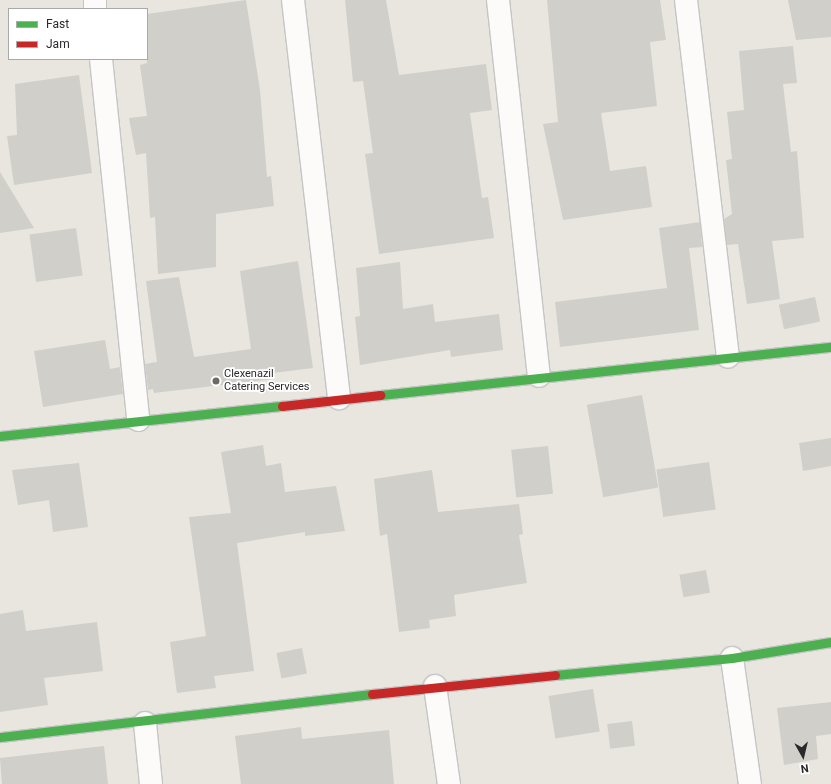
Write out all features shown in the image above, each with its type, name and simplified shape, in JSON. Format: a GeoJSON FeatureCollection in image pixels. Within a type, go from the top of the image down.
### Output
{"type":"FeatureCollection","features":[{"type":"Feature","properties":{"kind":"street"},"geometry":{"type":"LineString","coordinates":[[293,0],[339,398]]}},
{"type":"Feature","properties":{"kind":"street"},"geometry":{"type":"LineString","coordinates":[[498,0],[539,376]]}},
{"type":"Feature","properties":{"kind":"street"},"geometry":{"type":"LineString","coordinates":[[686,0],[728,357]]}},
{"type":"Feature","properties":{"kind":"street"},"geometry":{"type":"LineString","coordinates":[[101,60],[138,420]]}},
{"type":"Feature","properties":{"kind":"street"},"geometry":{"type":"LineString","coordinates":[[0,436],[539,376],[831,347]]}},
{"type":"Feature","properties":{"kind":"street"},"geometry":{"type":"LineString","coordinates":[[0,737],[144,723],[435,686],[732,658],[831,642]]}},
{"type":"Feature","properties":{"kind":"street"},"geometry":{"type":"LineString","coordinates":[[732,658],[750,784]]}},
{"type":"Feature","properties":{"kind":"street"},"geometry":{"type":"LineString","coordinates":[[435,686],[449,784]]}},
{"type":"Feature","properties":{"kind":"street"},"geometry":{"type":"LineString","coordinates":[[144,723],[152,784]]}},
{"type":"Feature","properties":{"kind":"building"},"geometry":{"type":"Polygon","coordinates":[[[246,0],[260,90],[267,177],[271,176],[274,206],[216,214],[216,267],[158,274],[155,217],[150,218],[146,153],[136,155],[129,118],[147,116],[140,65],[147,63],[148,60],[148,14],[246,0]]]}},
{"type":"Feature","properties":{"kind":"building"},"geometry":{"type":"Polygon","coordinates":[[[345,0],[386,0],[399,75],[486,64],[492,110],[470,113],[482,198],[488,197],[494,238],[379,254],[365,154],[373,153],[363,81],[353,82],[345,0]]]}},
{"type":"Feature","properties":{"kind":"building"},"geometry":{"type":"Polygon","coordinates":[[[547,0],[660,0],[666,40],[650,42],[657,106],[601,113],[610,171],[646,166],[652,207],[563,220],[543,124],[558,122],[547,0]]]}},
{"type":"Feature","properties":{"kind":"building"},"geometry":{"type":"Polygon","coordinates":[[[788,0],[831,0],[831,37],[796,40],[788,0]]]}},
{"type":"Feature","properties":{"kind":"building"},"geometry":{"type":"Polygon","coordinates":[[[793,46],[797,83],[783,84],[791,152],[797,151],[804,238],[772,241],[780,299],[747,304],[738,244],[727,245],[724,219],[732,214],[726,160],[732,159],[727,112],[744,110],[739,51],[793,46]]]}},
{"type":"Feature","properties":{"kind":"building"},"geometry":{"type":"Polygon","coordinates":[[[79,75],[92,173],[14,185],[7,136],[17,135],[15,84],[79,75]]]}},
{"type":"Feature","properties":{"kind":"building"},"geometry":{"type":"Polygon","coordinates":[[[0,172],[34,228],[0,233],[0,172]]]}},
{"type":"Feature","properties":{"kind":"building"},"geometry":{"type":"Polygon","coordinates":[[[700,222],[702,247],[689,248],[699,330],[560,347],[555,302],[667,288],[659,228],[700,222]]]}},
{"type":"Feature","properties":{"kind":"building"},"geometry":{"type":"Polygon","coordinates":[[[76,228],[83,276],[36,282],[29,235],[76,228]]]}},
{"type":"Feature","properties":{"kind":"building"},"geometry":{"type":"Polygon","coordinates":[[[298,261],[313,368],[273,373],[274,379],[154,393],[153,389],[148,390],[145,364],[157,362],[146,281],[179,277],[194,357],[251,349],[240,271],[298,261]]]}},
{"type":"Feature","properties":{"kind":"building"},"geometry":{"type":"Polygon","coordinates":[[[400,262],[403,309],[433,304],[435,322],[499,314],[503,350],[451,357],[450,350],[360,365],[355,317],[360,316],[356,268],[400,262]]]}},
{"type":"Feature","properties":{"kind":"building"},"geometry":{"type":"Polygon","coordinates":[[[815,297],[820,321],[784,329],[779,305],[815,297]]]}},
{"type":"Feature","properties":{"kind":"building"},"geometry":{"type":"Polygon","coordinates":[[[105,340],[110,369],[120,367],[123,394],[43,407],[34,351],[105,340]]]}},
{"type":"Feature","properties":{"kind":"building"},"geometry":{"type":"Polygon","coordinates":[[[642,395],[658,488],[603,497],[587,405],[642,395]]]}},
{"type":"Feature","properties":{"kind":"building"},"geometry":{"type":"Polygon","coordinates":[[[831,438],[831,466],[803,471],[799,443],[831,438]]]}},
{"type":"Feature","properties":{"kind":"building"},"geometry":{"type":"Polygon","coordinates":[[[263,445],[266,466],[281,463],[285,492],[336,486],[345,531],[305,536],[305,532],[237,543],[254,671],[214,676],[216,688],[177,693],[170,642],[206,636],[189,517],[231,513],[221,452],[263,445]]]}},
{"type":"Feature","properties":{"kind":"building"},"geometry":{"type":"Polygon","coordinates":[[[548,446],[553,494],[516,498],[511,450],[548,446]]]}},
{"type":"Feature","properties":{"kind":"building"},"geometry":{"type":"Polygon","coordinates":[[[709,462],[716,510],[663,517],[657,469],[709,462]]]}},
{"type":"Feature","properties":{"kind":"building"},"geometry":{"type":"Polygon","coordinates":[[[79,463],[88,527],[53,532],[49,500],[18,505],[12,470],[79,463]]]}},
{"type":"Feature","properties":{"kind":"building"},"geometry":{"type":"Polygon","coordinates":[[[432,470],[438,512],[519,504],[523,534],[519,535],[527,583],[454,595],[456,616],[429,620],[430,628],[399,632],[387,534],[380,536],[374,479],[432,470]]]}},
{"type":"Feature","properties":{"kind":"building"},"geometry":{"type":"Polygon","coordinates":[[[706,570],[710,593],[683,597],[679,575],[706,570]]]}},
{"type":"Feature","properties":{"kind":"building"},"geometry":{"type":"Polygon","coordinates":[[[23,610],[26,631],[97,622],[103,671],[44,678],[48,705],[0,712],[0,614],[23,610]]]}},
{"type":"Feature","properties":{"kind":"building"},"geometry":{"type":"Polygon","coordinates":[[[302,648],[307,674],[281,678],[276,653],[302,648]]]}},
{"type":"Feature","properties":{"kind":"building"},"geometry":{"type":"Polygon","coordinates":[[[593,689],[600,731],[555,739],[549,696],[593,689]]]}},
{"type":"Feature","properties":{"kind":"building"},"geometry":{"type":"Polygon","coordinates":[[[831,702],[831,734],[816,736],[818,759],[784,765],[777,708],[831,702]]]}},
{"type":"Feature","properties":{"kind":"building"},"geometry":{"type":"Polygon","coordinates":[[[632,721],[635,746],[610,749],[607,724],[632,721]]]}},
{"type":"Feature","properties":{"kind":"building"},"geometry":{"type":"Polygon","coordinates":[[[301,727],[302,739],[389,730],[394,784],[241,784],[235,736],[301,727]]]}},
{"type":"Feature","properties":{"kind":"building"},"geometry":{"type":"Polygon","coordinates":[[[104,746],[108,784],[2,784],[0,758],[104,746]]]}},
{"type":"Feature","properties":{"kind":"traffic: fast"},"geometry":{"type":"LineString","coordinates":[[380,395],[831,347]]}},
{"type":"Feature","properties":{"kind":"traffic: fast"},"geometry":{"type":"LineString","coordinates":[[0,436],[282,406]]}},
{"type":"Feature","properties":{"kind":"traffic: fast"},"geometry":{"type":"LineString","coordinates":[[555,675],[732,658],[831,642]]}},
{"type":"Feature","properties":{"kind":"traffic: fast"},"geometry":{"type":"LineString","coordinates":[[0,737],[372,694]]}},
{"type":"Feature","properties":{"kind":"traffic: jam"},"geometry":{"type":"LineString","coordinates":[[282,406],[380,395]]}},
{"type":"Feature","properties":{"kind":"traffic: jam"},"geometry":{"type":"LineString","coordinates":[[372,694],[555,675]]}},
{"type":"Feature","properties":{"kind":"place","name":"Clexenazil Catering Services"},"geometry":{"type":"Point","coordinates":[216,381]}}]}
